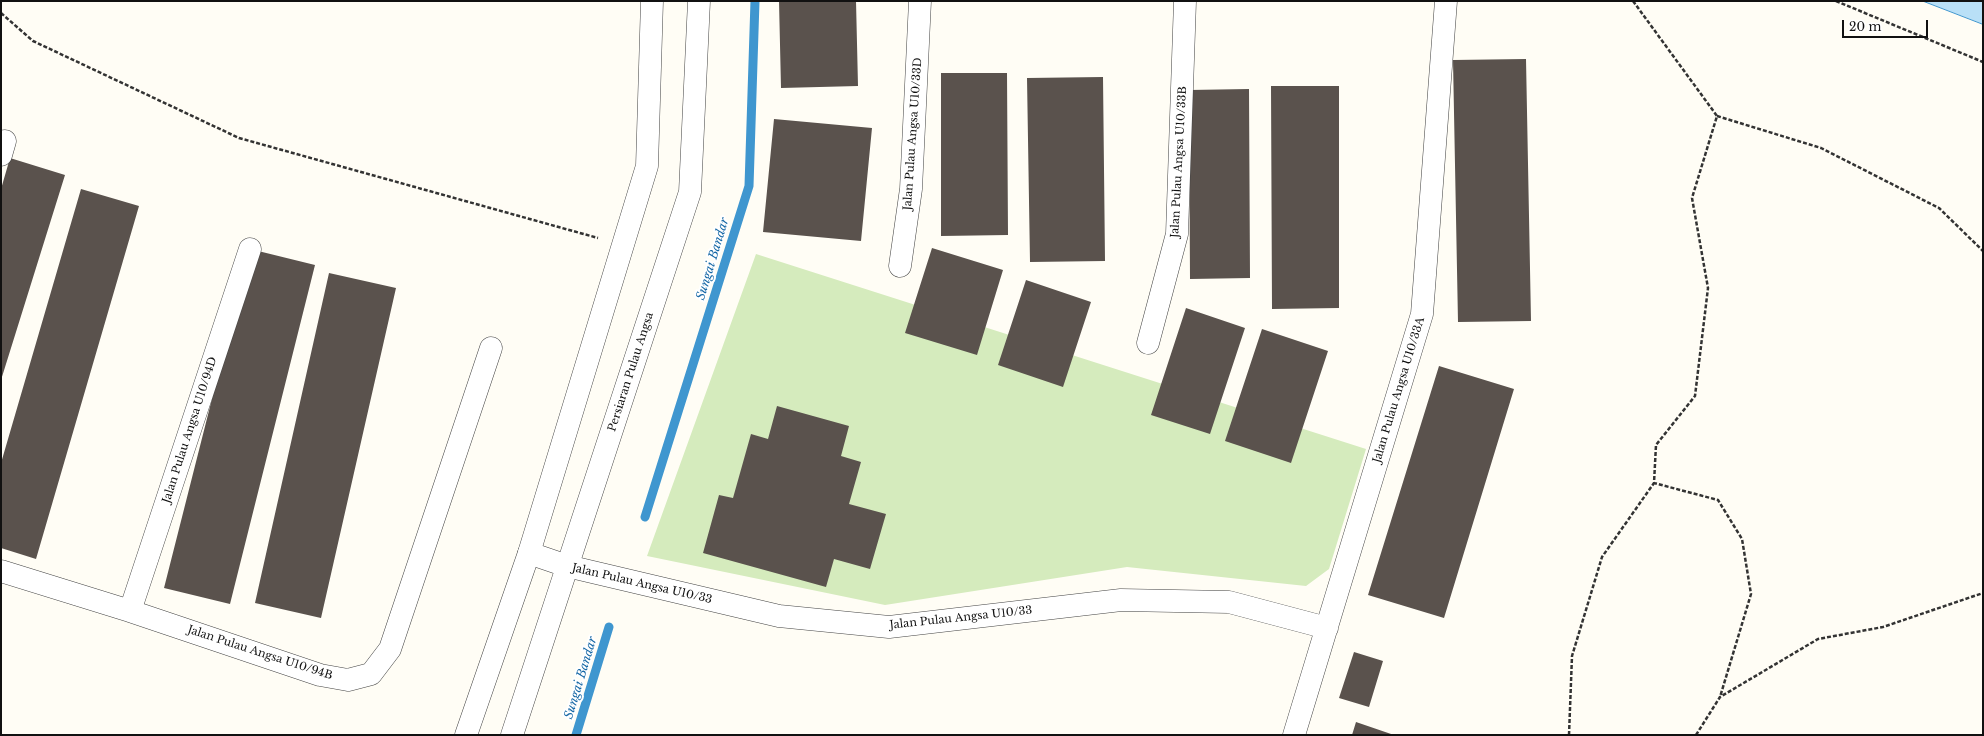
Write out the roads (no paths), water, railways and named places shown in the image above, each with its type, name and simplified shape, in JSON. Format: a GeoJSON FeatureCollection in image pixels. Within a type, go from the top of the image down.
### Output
{"type":"FeatureCollection","features":[{"type":"Feature","properties":{"kind":"street"},"geometry":{"type":"LineString","coordinates":[[466,735],[529,553],[647,166],[652,1]]}},
{"type":"Feature","properties":{"kind":"street","name":"Persiaran Pulau Angsa"},"geometry":{"type":"LineString","coordinates":[[512,735],[566,566],[690,192],[699,1]]}},
{"type":"Feature","properties":{"kind":"street","name":"Jalan Pulau Angsa U10/33D"},"geometry":{"type":"LineString","coordinates":[[900,266],[912,189],[920,1]]}},
{"type":"Feature","properties":{"kind":"street","name":"Jalan Pulau Angsa U10/33B"},"geometry":{"type":"LineString","coordinates":[[1148,343],[1178,234],[1185,1]]}},
{"type":"Feature","properties":{"kind":"street","name":"Jalan Pulau Angsa U10/33A"},"geometry":{"type":"LineString","coordinates":[[1294,735],[1422,314],[1446,1]]}},
{"type":"Feature","properties":{"kind":"street","name":"Jalan Pulau Angsa U10/94D"},"geometry":{"type":"LineString","coordinates":[[130,611],[250,249]]}},
{"type":"Feature","properties":{"kind":"street","name":"Jalan Pulau Angsa U10/94B"},"geometry":{"type":"LineString","coordinates":[[1,571],[130,611],[320,675],[348,680],[371,674],[390,649],[491,348]]}},
{"type":"Feature","properties":{"kind":"street","name":"Jalan Pulau Angsa U10/33"},"geometry":{"type":"LineString","coordinates":[[529,553],[566,566],[779,616],[888,627],[1121,600],[1229,602],[1327,628]]}},
{"type":"Feature","properties":{"kind":"water"},"geometry":{"type":"Polygon","coordinates":[[[1923,1],[1983,1],[1983,24],[1923,1]]]}},
{"type":"Feature","properties":{"kind":"waterway","name":"Sungai Bandar"},"geometry":{"type":"LineString","coordinates":[[645,517],[749,186],[755,1]]}},
{"type":"Feature","properties":{"kind":"waterway","name":"Sungai Bandar"},"geometry":{"type":"LineString","coordinates":[[576,735],[609,627]]}}]}
